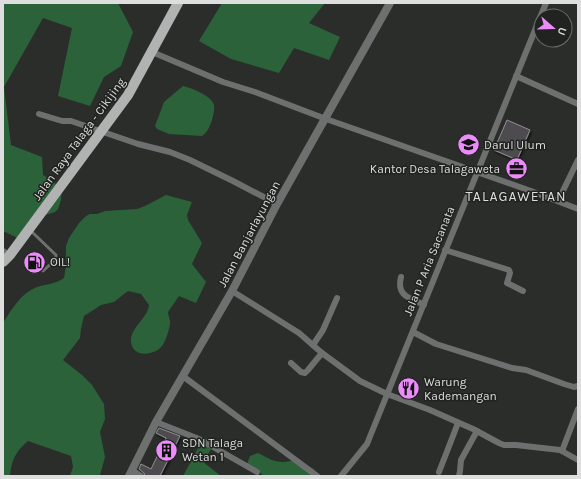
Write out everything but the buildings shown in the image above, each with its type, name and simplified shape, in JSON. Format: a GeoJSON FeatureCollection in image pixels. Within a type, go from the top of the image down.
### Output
{"type":"FeatureCollection","features":[{"type":"Feature","properties":{"kind":"main road","name":"Jalan Raya Talaga - Cikijing"},"geometry":{"type":"LineString","coordinates":[[5,256],[28,229],[102,132],[128,95],[178,3]]}},
{"type":"Feature","properties":{"kind":"street","name":"Jalan Banjarlayungan"},"geometry":{"type":"LineString","coordinates":[[130,473],[156,422],[184,377],[232,292],[277,204],[390,3]]}},
{"type":"Feature","properties":{"kind":"street","name":"Jalan P Aria Sacanata"},"geometry":{"type":"LineString","coordinates":[[340,476],[367,444],[546,3]]}},
{"type":"Feature","properties":{"kind":"street"},"geometry":{"type":"LineString","coordinates":[[152,52],[223,82],[255,92],[326,119],[578,209]]}},
{"type":"Feature","properties":{"kind":"street"},"geometry":{"type":"LineString","coordinates":[[516,76],[578,104]]}},
{"type":"Feature","properties":{"kind":"street"},"geometry":{"type":"LineString","coordinates":[[39,114],[62,121],[72,122],[138,144],[170,152],[190,160],[277,204]]}},
{"type":"Feature","properties":{"kind":"street"},"geometry":{"type":"LineString","coordinates":[[558,201],[578,160]]}},
{"type":"Feature","properties":{"kind":"street"},"geometry":{"type":"LineString","coordinates":[[445,250],[508,270],[510,273],[507,283],[523,291]]}},
{"type":"Feature","properties":{"kind":"street"},"geometry":{"type":"LineString","coordinates":[[401,277],[399,285],[400,289],[406,296],[424,305]]}},
{"type":"Feature","properties":{"kind":"street"},"geometry":{"type":"LineString","coordinates":[[232,292],[299,333],[322,353],[360,381],[387,394],[430,410],[504,445],[549,448],[562,451],[578,460]]}},
{"type":"Feature","properties":{"kind":"street"},"geometry":{"type":"LineString","coordinates":[[313,345],[323,330],[337,298]]}},
{"type":"Feature","properties":{"kind":"street"},"geometry":{"type":"LineString","coordinates":[[413,332],[436,344],[512,368],[526,370],[564,384],[578,386]]}},
{"type":"Feature","properties":{"kind":"street"},"geometry":{"type":"LineString","coordinates":[[291,363],[301,372],[305,372],[322,353]]}},
{"type":"Feature","properties":{"kind":"street"},"geometry":{"type":"LineString","coordinates":[[184,377],[317,476]]}},
{"type":"Feature","properties":{"kind":"street"},"geometry":{"type":"LineString","coordinates":[[562,451],[578,408]]}},
{"type":"Feature","properties":{"kind":"street"},"geometry":{"type":"LineString","coordinates":[[156,422],[199,439],[257,472]]}},
{"type":"Feature","properties":{"kind":"street"},"geometry":{"type":"LineString","coordinates":[[440,472],[458,423]]}},
{"type":"Feature","properties":{"kind":"street"},"geometry":{"type":"LineString","coordinates":[[458,476],[462,460],[477,431]]}},
{"type":"Feature","properties":{"kind":"street"},"geometry":{"type":"LineString","coordinates":[[130,473],[141,476]]}},
{"type":"Feature","properties":{"kind":"lane"},"geometry":{"type":"LineString","coordinates":[[28,229],[56,255],[55,260],[43,271]]}},
{"type":"Feature","properties":{"kind":"green space"},"geometry":{"type":"Polygon","coordinates":[[[3,3],[118,3],[133,32],[121,66],[104,77],[90,106],[58,96],[72,28],[43,18],[4,87],[11,145],[42,157],[43,175],[62,188],[61,200],[58,209],[55,212],[36,218],[20,239],[3,231],[3,3]]]}},
{"type":"Feature","properties":{"kind":"green space"},"geometry":{"type":"Polygon","coordinates":[[[222,3],[325,3],[309,23],[340,37],[329,60],[294,48],[279,73],[231,59],[199,41],[222,3]]]}},
{"type":"Feature","properties":{"kind":"green space"},"geometry":{"type":"Polygon","coordinates":[[[183,86],[206,96],[214,105],[214,112],[211,122],[207,131],[202,136],[169,134],[157,129],[155,126],[164,102],[183,86]]]}},
{"type":"Feature","properties":{"kind":"green space"},"geometry":{"type":"Polygon","coordinates":[[[166,195],[192,202],[187,215],[188,220],[202,243],[192,264],[206,282],[196,303],[179,296],[168,312],[170,327],[163,345],[154,352],[145,354],[134,350],[131,340],[134,330],[148,310],[149,305],[141,294],[128,291],[114,302],[101,305],[84,316],[80,338],[63,360],[92,385],[104,404],[105,419],[100,432],[105,457],[100,475],[70,476],[73,467],[71,456],[28,441],[15,457],[10,476],[3,476],[3,323],[17,302],[26,293],[37,287],[54,283],[64,278],[66,266],[66,246],[69,238],[79,223],[86,216],[105,211],[137,209],[166,195]]]}},
{"type":"Feature","properties":{"kind":"green space"},"geometry":{"type":"Polygon","coordinates":[[[204,437],[215,443],[203,462],[221,476],[183,476],[204,437]]]}},
{"type":"Feature","properties":{"kind":"green space"},"geometry":{"type":"Polygon","coordinates":[[[258,453],[271,460],[279,462],[294,460],[314,469],[310,476],[263,476],[247,464],[250,456],[258,453]]]}},
{"type":"Feature","properties":{"kind":"place","name":"Darul Ulum"},"geometry":{"type":"Point","coordinates":[468,145]}},
{"type":"Feature","properties":{"kind":"place","name":"Kantor Desa Talagaweta"},"geometry":{"type":"Point","coordinates":[516,169]}},
{"type":"Feature","properties":{"kind":"place","name":"OIL!"},"geometry":{"type":"Point","coordinates":[34,262]}},
{"type":"Feature","properties":{"kind":"place","name":"Warung Kademangan"},"geometry":{"type":"Point","coordinates":[408,389]}},
{"type":"Feature","properties":{"kind":"place","name":"SDN Talaga Wetan 1"},"geometry":{"type":"Point","coordinates":[167,450]}},
{"type":"Feature","properties":{"kind":"district","name":"TALAGAWETAN"},"geometry":{"type":"Point","coordinates":[516,196]}}]}
